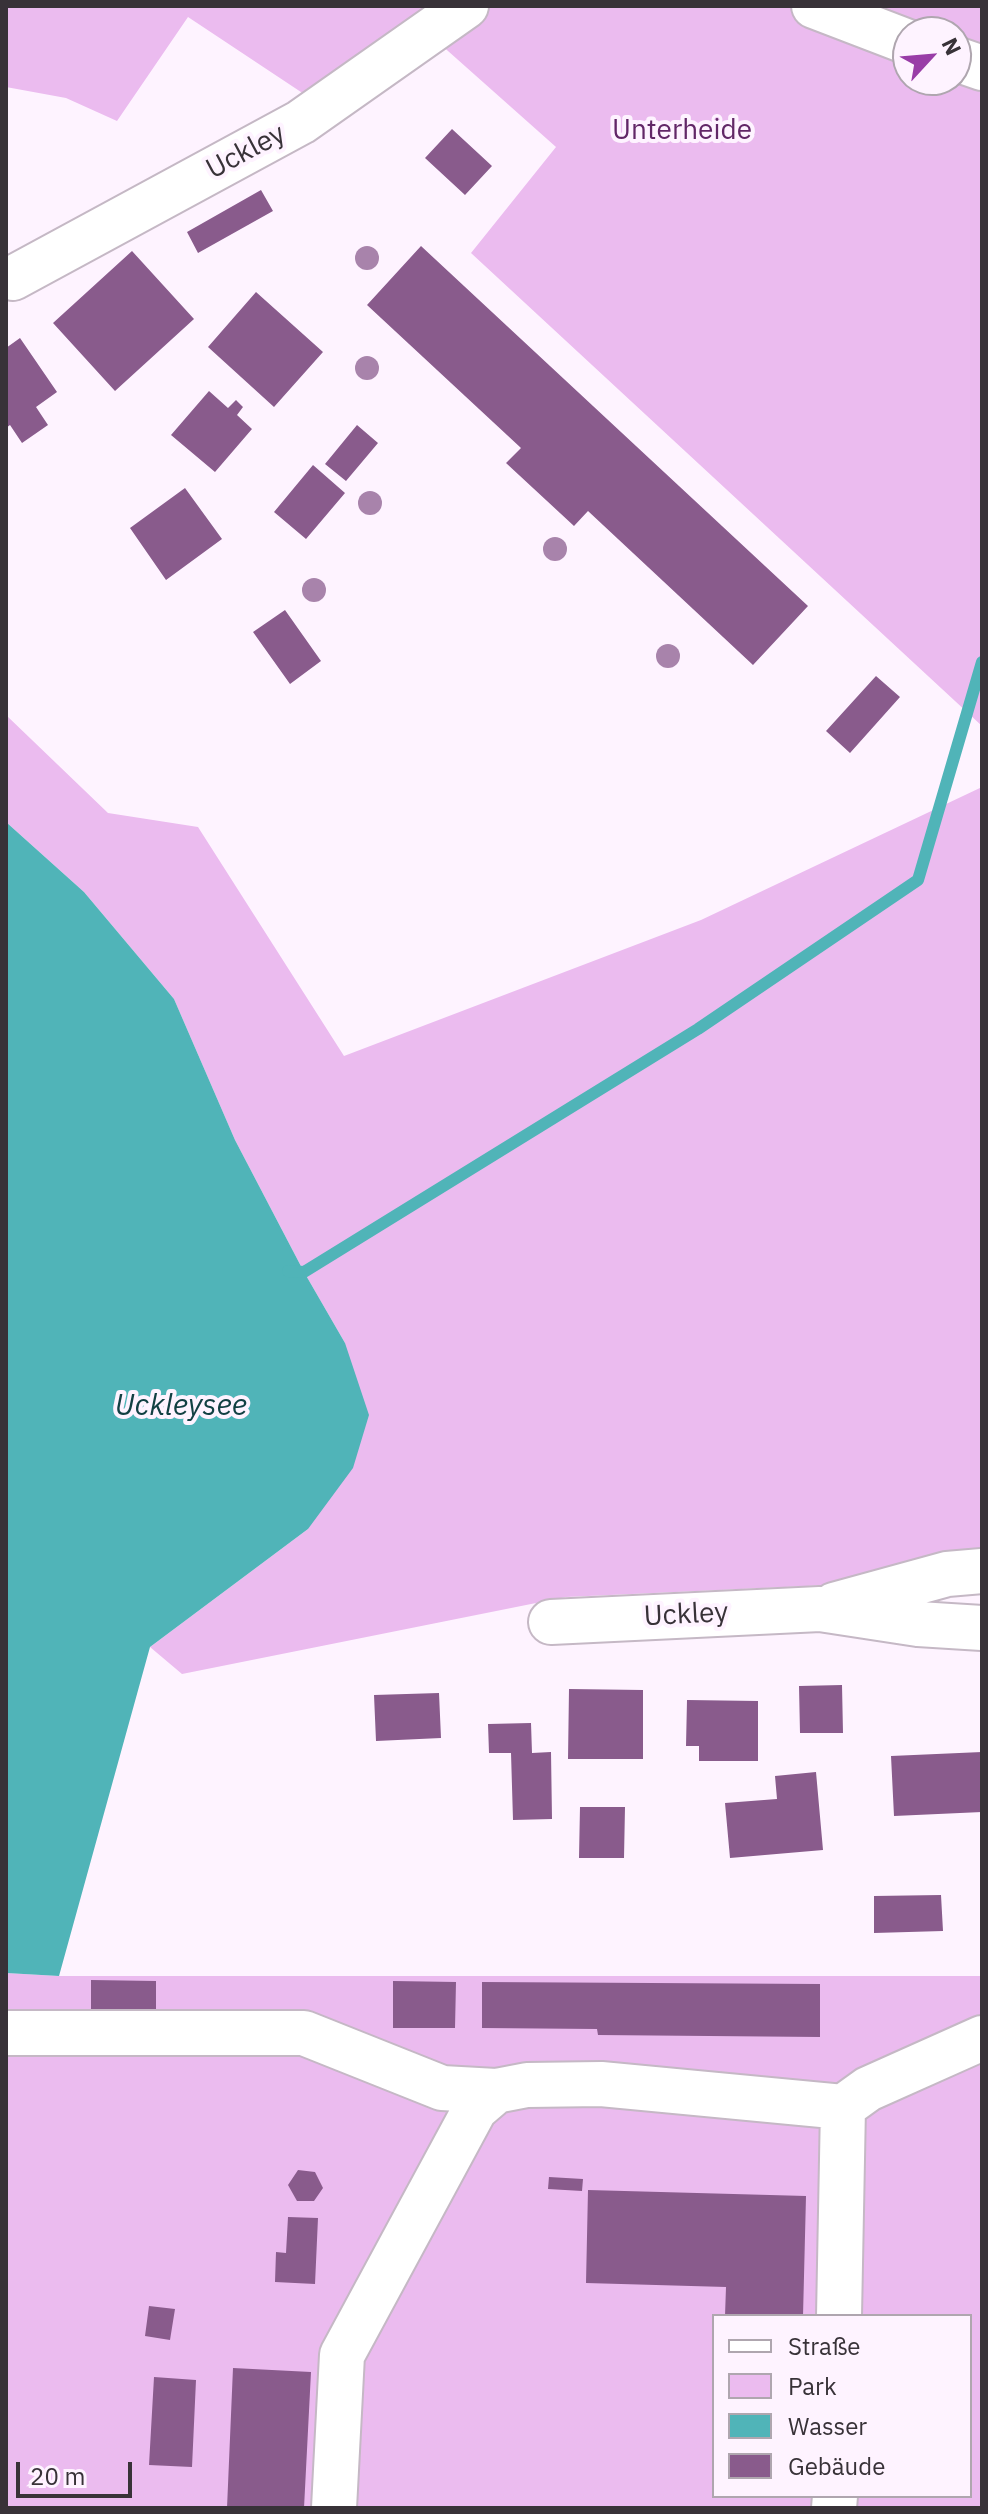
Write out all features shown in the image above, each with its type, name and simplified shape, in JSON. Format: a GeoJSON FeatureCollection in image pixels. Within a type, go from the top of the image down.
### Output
{"type":"FeatureCollection","features":[{"type":"Feature","properties":{"kind":"street","name":"Uckley"},"geometry":{"type":"LineString","coordinates":[[13,278],[301,122],[466,6]]}},
{"type":"Feature","properties":{"kind":"street"},"geometry":{"type":"LineString","coordinates":[[814,6],[892,36]]}},
{"type":"Feature","properties":{"kind":"street","name":"Uckley"},"geometry":{"type":"LineString","coordinates":[[820,1609],[947,1574],[982,1571]]}},
{"type":"Feature","properties":{"kind":"street","name":"Uckley"},"geometry":{"type":"LineString","coordinates":[[551,1622],[820,1609],[918,1624],[982,1628]]}},
{"type":"Feature","properties":{"kind":"street"},"geometry":{"type":"LineString","coordinates":[[6,2033],[304,2033],[442,2088],[496,2091],[527,2085],[601,2084],[843,2107],[868,2089],[982,2038]]}},
{"type":"Feature","properties":{"kind":"street"},"geometry":{"type":"LineString","coordinates":[[334,2508],[342,2355],[475,2109],[496,2091]]}},
{"type":"Feature","properties":{"kind":"street"},"geometry":{"type":"LineString","coordinates":[[839,2314],[843,2107]]}},
{"type":"Feature","properties":{"kind":"green space","name":"Unterheide"},"geometry":{"type":"Polygon","coordinates":[[[6,6],[982,6],[982,726],[471,253],[556,147],[439,43],[310,98],[188,17],[117,121],[66,98],[6,87],[6,6]]]}},
{"type":"Feature","properties":{"kind":"green space"},"geometry":{"type":"Polygon","coordinates":[[[6,715],[108,813],[198,827],[344,1056],[701,920],[982,787],[982,1578],[566,1597],[182,1674],[150,1647],[308,1529],[345,1343],[235,1140],[174,999],[84,892],[6,822],[6,715]]]}},
{"type":"Feature","properties":{"kind":"green space"},"geometry":{"type":"Polygon","coordinates":[[[6,1973],[59,1976],[982,1976],[982,2508],[6,2508],[6,1973]]]}},
{"type":"Feature","properties":{"kind":"water","name":"Uckleysee"},"geometry":{"type":"Polygon","coordinates":[[[6,822],[84,892],[174,999],[235,1140],[345,1343],[369,1415],[353,1468],[308,1529],[150,1647],[59,1976],[6,1973],[6,822]]]}},
{"type":"Feature","properties":{"kind":"building"},"geometry":{"type":"Polygon","coordinates":[[[452,129],[492,166],[465,195],[425,158],[452,129]]]}},
{"type":"Feature","properties":{"kind":"building"},"geometry":{"type":"Polygon","coordinates":[[[261,190],[273,211],[198,253],[187,232],[261,190]]]}},
{"type":"Feature","properties":{"kind":"building"},"geometry":{"type":"Polygon","coordinates":[[[421,246],[808,606],[753,665],[588,511],[574,526],[506,463],[521,448],[367,305],[421,246]]]}},
{"type":"Feature","properties":{"kind":"building"},"geometry":{"type":"Polygon","coordinates":[[[132,251],[194,319],[115,391],[53,323],[132,251]]]}},
{"type":"Feature","properties":{"kind":"building"},"geometry":{"type":"Polygon","coordinates":[[[256,292],[323,352],[274,407],[208,347],[256,292]]]}},
{"type":"Feature","properties":{"kind":"building"},"geometry":{"type":"Polygon","coordinates":[[[20,338],[57,392],[36,407],[48,425],[22,443],[10,425],[6,428],[6,348],[20,338]]]}},
{"type":"Feature","properties":{"kind":"building"},"geometry":{"type":"Polygon","coordinates":[[[209,391],[228,408],[236,400],[243,407],[237,415],[252,429],[215,472],[171,435],[209,391]]]}},
{"type":"Feature","properties":{"kind":"building"},"geometry":{"type":"Polygon","coordinates":[[[357,425],[378,443],[346,481],[325,464],[357,425]]]}},
{"type":"Feature","properties":{"kind":"building"},"geometry":{"type":"Polygon","coordinates":[[[313,465],[345,493],[306,539],[274,512],[313,465]]]}},
{"type":"Feature","properties":{"kind":"building"},"geometry":{"type":"Polygon","coordinates":[[[185,488],[222,539],[166,580],[130,528],[185,488]]]}},
{"type":"Feature","properties":{"kind":"building"},"geometry":{"type":"Polygon","coordinates":[[[285,610],[321,661],[290,684],[253,632],[285,610]]]}},
{"type":"Feature","properties":{"kind":"building"},"geometry":{"type":"Polygon","coordinates":[[[876,676],[900,697],[850,753],[826,731],[876,676]]]}},
{"type":"Feature","properties":{"kind":"building"},"geometry":{"type":"Polygon","coordinates":[[[842,1685],[843,1733],[800,1733],[799,1686],[842,1685]]]}},
{"type":"Feature","properties":{"kind":"building"},"geometry":{"type":"Polygon","coordinates":[[[569,1689],[643,1690],[643,1759],[568,1759],[569,1689]]]}},
{"type":"Feature","properties":{"kind":"building"},"geometry":{"type":"Polygon","coordinates":[[[439,1693],[441,1738],[376,1741],[374,1695],[439,1693]]]}},
{"type":"Feature","properties":{"kind":"building"},"geometry":{"type":"Polygon","coordinates":[[[687,1700],[758,1701],[758,1761],[699,1761],[699,1746],[686,1746],[687,1700]]]}},
{"type":"Feature","properties":{"kind":"building"},"geometry":{"type":"Polygon","coordinates":[[[531,1723],[532,1753],[551,1752],[552,1819],[513,1820],[511,1753],[489,1753],[488,1724],[531,1723]]]}},
{"type":"Feature","properties":{"kind":"building"},"geometry":{"type":"Polygon","coordinates":[[[982,1752],[982,1812],[894,1816],[891,1756],[982,1752]]]}},
{"type":"Feature","properties":{"kind":"building"},"geometry":{"type":"Polygon","coordinates":[[[816,1772],[823,1850],[730,1858],[725,1803],[777,1799],[775,1776],[816,1772]]]}},
{"type":"Feature","properties":{"kind":"building"},"geometry":{"type":"Polygon","coordinates":[[[580,1807],[625,1807],[624,1858],[579,1858],[580,1807]]]}},
{"type":"Feature","properties":{"kind":"building"},"geometry":{"type":"Polygon","coordinates":[[[941,1895],[943,1931],[874,1933],[874,1896],[941,1895]]]}},
{"type":"Feature","properties":{"kind":"building"},"geometry":{"type":"Polygon","coordinates":[[[91,1980],[156,1981],[156,2010],[91,2009],[91,1980]]]}},
{"type":"Feature","properties":{"kind":"building"},"geometry":{"type":"Polygon","coordinates":[[[393,1981],[456,1982],[455,2028],[393,2028],[393,1981]]]}},
{"type":"Feature","properties":{"kind":"building"},"geometry":{"type":"Polygon","coordinates":[[[482,1982],[820,1984],[820,2037],[598,2035],[597,2029],[482,2028],[482,1982]]]}},
{"type":"Feature","properties":{"kind":"building"},"geometry":{"type":"Polygon","coordinates":[[[298,2170],[315,2172],[323,2188],[314,2201],[297,2201],[288,2185],[298,2170]]]}},
{"type":"Feature","properties":{"kind":"building"},"geometry":{"type":"Polygon","coordinates":[[[549,2177],[583,2179],[582,2191],[548,2189],[549,2177]]]}},
{"type":"Feature","properties":{"kind":"building"},"geometry":{"type":"Polygon","coordinates":[[[588,2190],[806,2196],[803,2314],[725,2314],[726,2287],[586,2283],[588,2190]]]}},
{"type":"Feature","properties":{"kind":"building"},"geometry":{"type":"Polygon","coordinates":[[[288,2217],[318,2218],[315,2284],[275,2282],[276,2252],[286,2253],[288,2217]]]}},
{"type":"Feature","properties":{"kind":"building"},"geometry":{"type":"Polygon","coordinates":[[[149,2306],[175,2309],[170,2340],[145,2336],[149,2306]]]}},
{"type":"Feature","properties":{"kind":"building"},"geometry":{"type":"Polygon","coordinates":[[[233,2368],[311,2372],[304,2508],[227,2508],[233,2368]]]}},
{"type":"Feature","properties":{"kind":"building"},"geometry":{"type":"Polygon","coordinates":[[[154,2377],[196,2380],[192,2467],[149,2465],[154,2377]]]}},
{"type":"Feature","properties":{"kind":"waterway"},"geometry":{"type":"LineString","coordinates":[[288,1271],[304,1272],[698,1029],[918,880],[982,662]]}}]}
